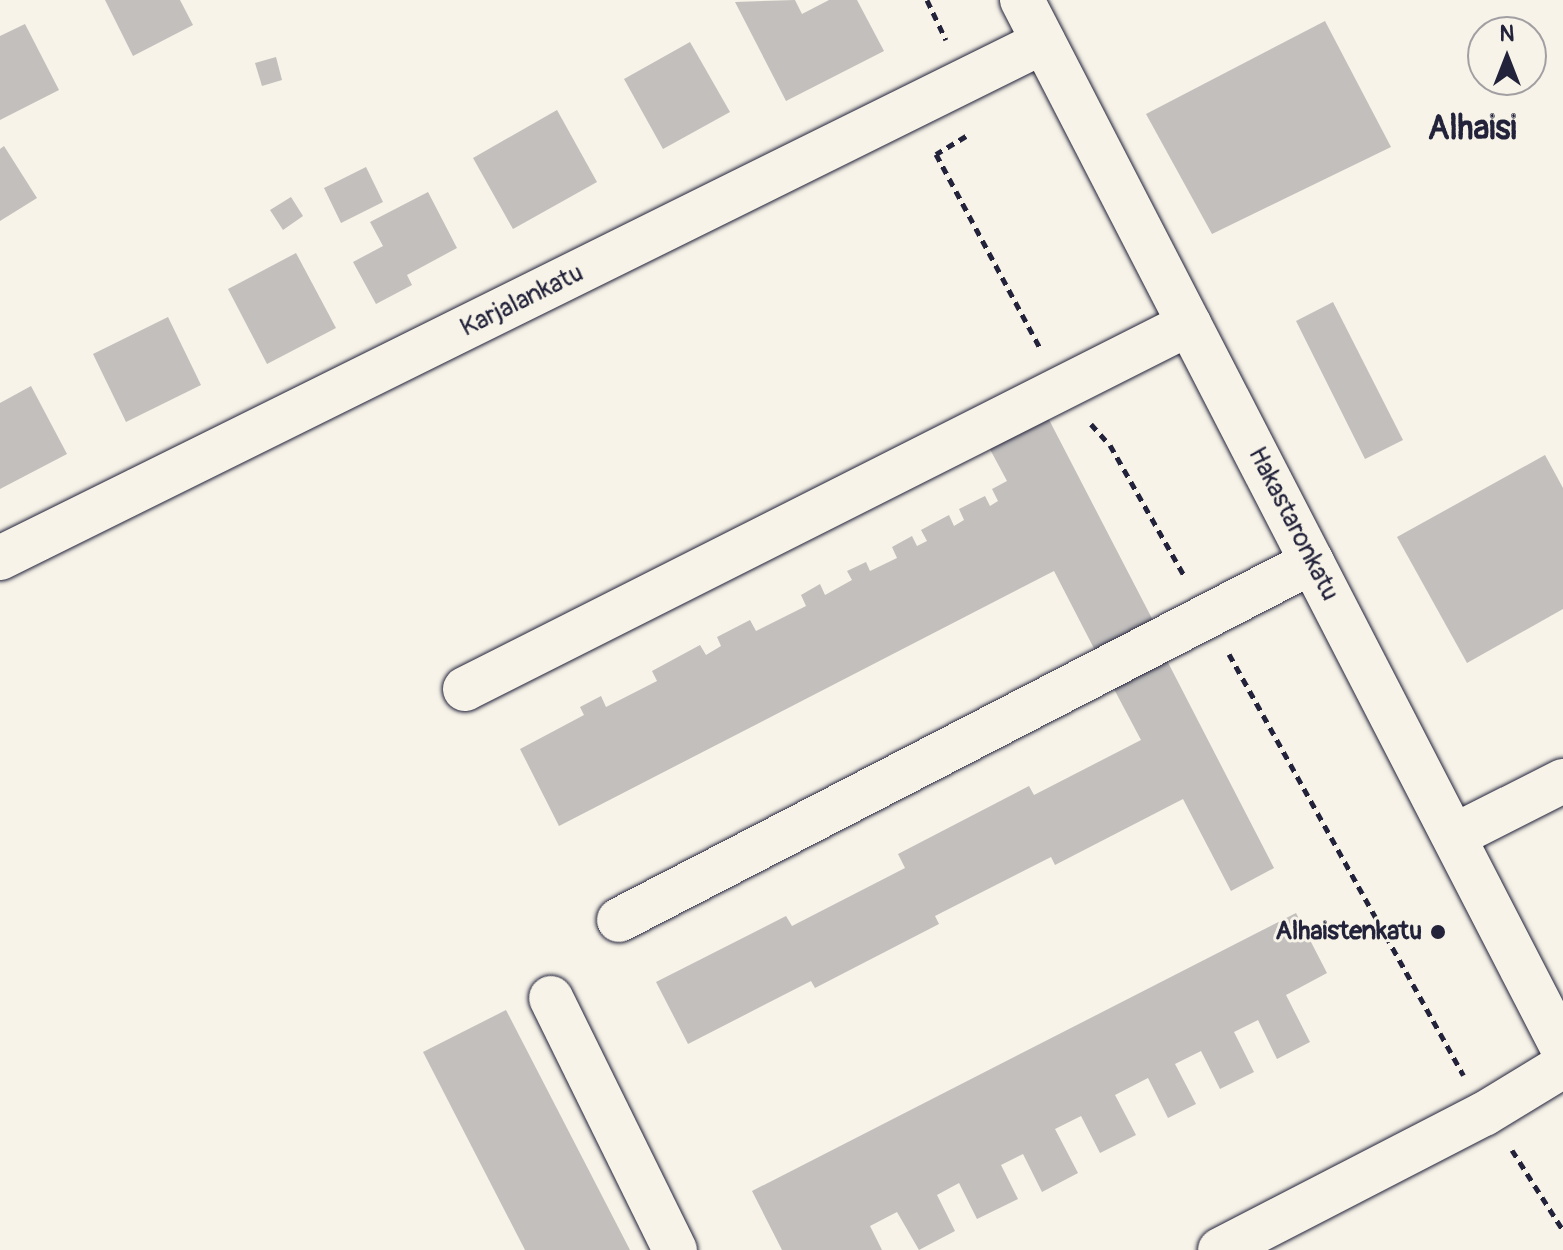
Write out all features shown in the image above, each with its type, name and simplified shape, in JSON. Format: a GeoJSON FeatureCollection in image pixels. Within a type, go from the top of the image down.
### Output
{"type":"FeatureCollection","features":[{"type":"Feature","properties":{"kind":"street","name":"Hakastaronkatu"},"geometry":{"type":"LineString","coordinates":[[1022,0],[1456,835],[1563,1049]]}},
{"type":"Feature","properties":{"kind":"street","name":"Karjalankatu"},"geometry":{"type":"LineString","coordinates":[[0,558],[1043,42]]}},
{"type":"Feature","properties":{"kind":"street"},"geometry":{"type":"LineString","coordinates":[[465,689],[1189,324]]}},
{"type":"Feature","properties":{"kind":"street"},"geometry":{"type":"LineString","coordinates":[[619,920],[1312,562]]}},
{"type":"Feature","properties":{"kind":"street"},"geometry":{"type":"LineString","coordinates":[[1456,835],[1563,781]]}},
{"type":"Feature","properties":{"kind":"street"},"geometry":{"type":"LineString","coordinates":[[551,998],[675,1250]]}},
{"type":"Feature","properties":{"kind":"street"},"geometry":{"type":"LineString","coordinates":[[1220,1250],[1484,1114],[1563,1066]]}},
{"type":"Feature","properties":{"kind":"path"},"geometry":{"type":"LineString","coordinates":[[927,0],[965,82],[988,122],[936,154],[1061,389],[1110,445],[1484,1114],[1563,1230]]}},
{"type":"Feature","properties":{"kind":"building"},"geometry":{"type":"Polygon","coordinates":[[[105,0],[180,0],[193,25],[133,56],[105,0]]]}},
{"type":"Feature","properties":{"kind":"building"},"geometry":{"type":"Polygon","coordinates":[[[795,0],[802,14],[829,0],[857,0],[884,51],[786,101],[735,2],[795,0]]]}},
{"type":"Feature","properties":{"kind":"building"},"geometry":{"type":"Polygon","coordinates":[[[1325,21],[1391,147],[1212,234],[1146,114],[1325,21]]]}},
{"type":"Feature","properties":{"kind":"building"},"geometry":{"type":"Polygon","coordinates":[[[25,24],[59,90],[0,120],[0,36],[25,24]]]}},
{"type":"Feature","properties":{"kind":"building"},"geometry":{"type":"Polygon","coordinates":[[[690,42],[730,112],[663,149],[624,79],[690,42]]]}},
{"type":"Feature","properties":{"kind":"building"},"geometry":{"type":"Polygon","coordinates":[[[276,57],[282,80],[262,86],[255,63],[276,57]]]}},
{"type":"Feature","properties":{"kind":"building"},"geometry":{"type":"Polygon","coordinates":[[[557,110],[597,182],[513,229],[473,158],[557,110]]]}},
{"type":"Feature","properties":{"kind":"building"},"geometry":{"type":"Polygon","coordinates":[[[4,146],[37,198],[0,221],[0,149],[4,146]]]}},
{"type":"Feature","properties":{"kind":"building"},"geometry":{"type":"Polygon","coordinates":[[[366,167],[383,202],[341,223],[324,188],[366,167]]]}},
{"type":"Feature","properties":{"kind":"building"},"geometry":{"type":"Polygon","coordinates":[[[428,192],[457,248],[407,275],[412,285],[376,304],[353,262],[383,246],[370,222],[428,192]]]}},
{"type":"Feature","properties":{"kind":"building"},"geometry":{"type":"Polygon","coordinates":[[[291,197],[303,216],[283,230],[270,210],[291,197]]]}},
{"type":"Feature","properties":{"kind":"building"},"geometry":{"type":"Polygon","coordinates":[[[296,253],[336,328],[267,364],[228,289],[296,253]]]}},
{"type":"Feature","properties":{"kind":"building"},"geometry":{"type":"Polygon","coordinates":[[[1333,302],[1403,440],[1365,459],[1296,321],[1333,302]]]}},
{"type":"Feature","properties":{"kind":"building"},"geometry":{"type":"Polygon","coordinates":[[[168,317],[201,385],[126,422],[93,354],[168,317]]]}},
{"type":"Feature","properties":{"kind":"building"},"geometry":{"type":"Polygon","coordinates":[[[31,386],[67,454],[0,489],[0,403],[31,386]]]}},
{"type":"Feature","properties":{"kind":"building"},"geometry":{"type":"Polygon","coordinates":[[[1044,410],[1159,632],[1101,662],[1054,571],[559,826],[520,749],[584,715],[580,707],[601,696],[606,707],[657,681],[652,671],[700,645],[706,655],[721,646],[717,637],[750,620],[756,631],[806,606],[801,595],[820,584],[825,595],[852,580],[847,571],[866,562],[870,571],[897,558],[892,547],[912,536],[917,546],[927,541],[921,530],[949,515],[954,526],[964,520],[959,509],[985,496],[990,506],[998,501],[992,489],[1007,481],[985,440],[1044,410]]]}},
{"type":"Feature","properties":{"kind":"building"},"geometry":{"type":"Polygon","coordinates":[[[1545,455],[1563,488],[1563,609],[1467,663],[1397,537],[1545,455]]]}},
{"type":"Feature","properties":{"kind":"building"},"geometry":{"type":"Polygon","coordinates":[[[1160,647],[1274,868],[1231,891],[1183,799],[1055,865],[1051,857],[935,916],[939,924],[815,988],[811,981],[688,1044],[656,982],[786,916],[792,926],[905,868],[898,854],[1029,786],[1034,795],[1141,740],[1106,674],[1160,647]]]}},
{"type":"Feature","properties":{"kind":"building"},"geometry":{"type":"Polygon","coordinates":[[[1296,913],[1327,973],[1286,995],[1310,1042],[1277,1059],[1258,1020],[1234,1032],[1254,1072],[1220,1089],[1201,1051],[1175,1064],[1196,1104],[1168,1118],[1148,1078],[1115,1095],[1136,1135],[1100,1153],[1081,1116],[1055,1129],[1078,1173],[1042,1192],[1023,1154],[1001,1165],[1018,1199],[977,1219],[959,1183],[937,1195],[955,1231],[919,1250],[897,1212],[870,1226],[882,1250],[782,1250],[752,1191],[1296,913]]]}},
{"type":"Feature","properties":{"kind":"building"},"geometry":{"type":"Polygon","coordinates":[[[506,1010],[630,1250],[525,1250],[423,1052],[506,1010]]]}},
{"type":"Feature","properties":{"kind":"place","name":"Alhaistenkatu"},"geometry":{"type":"Point","coordinates":[1438,932]}},
{"type":"Feature","properties":{"kind":"district","name":"Alhaisi"},"geometry":{"type":"Point","coordinates":[1472,129]}}]}
